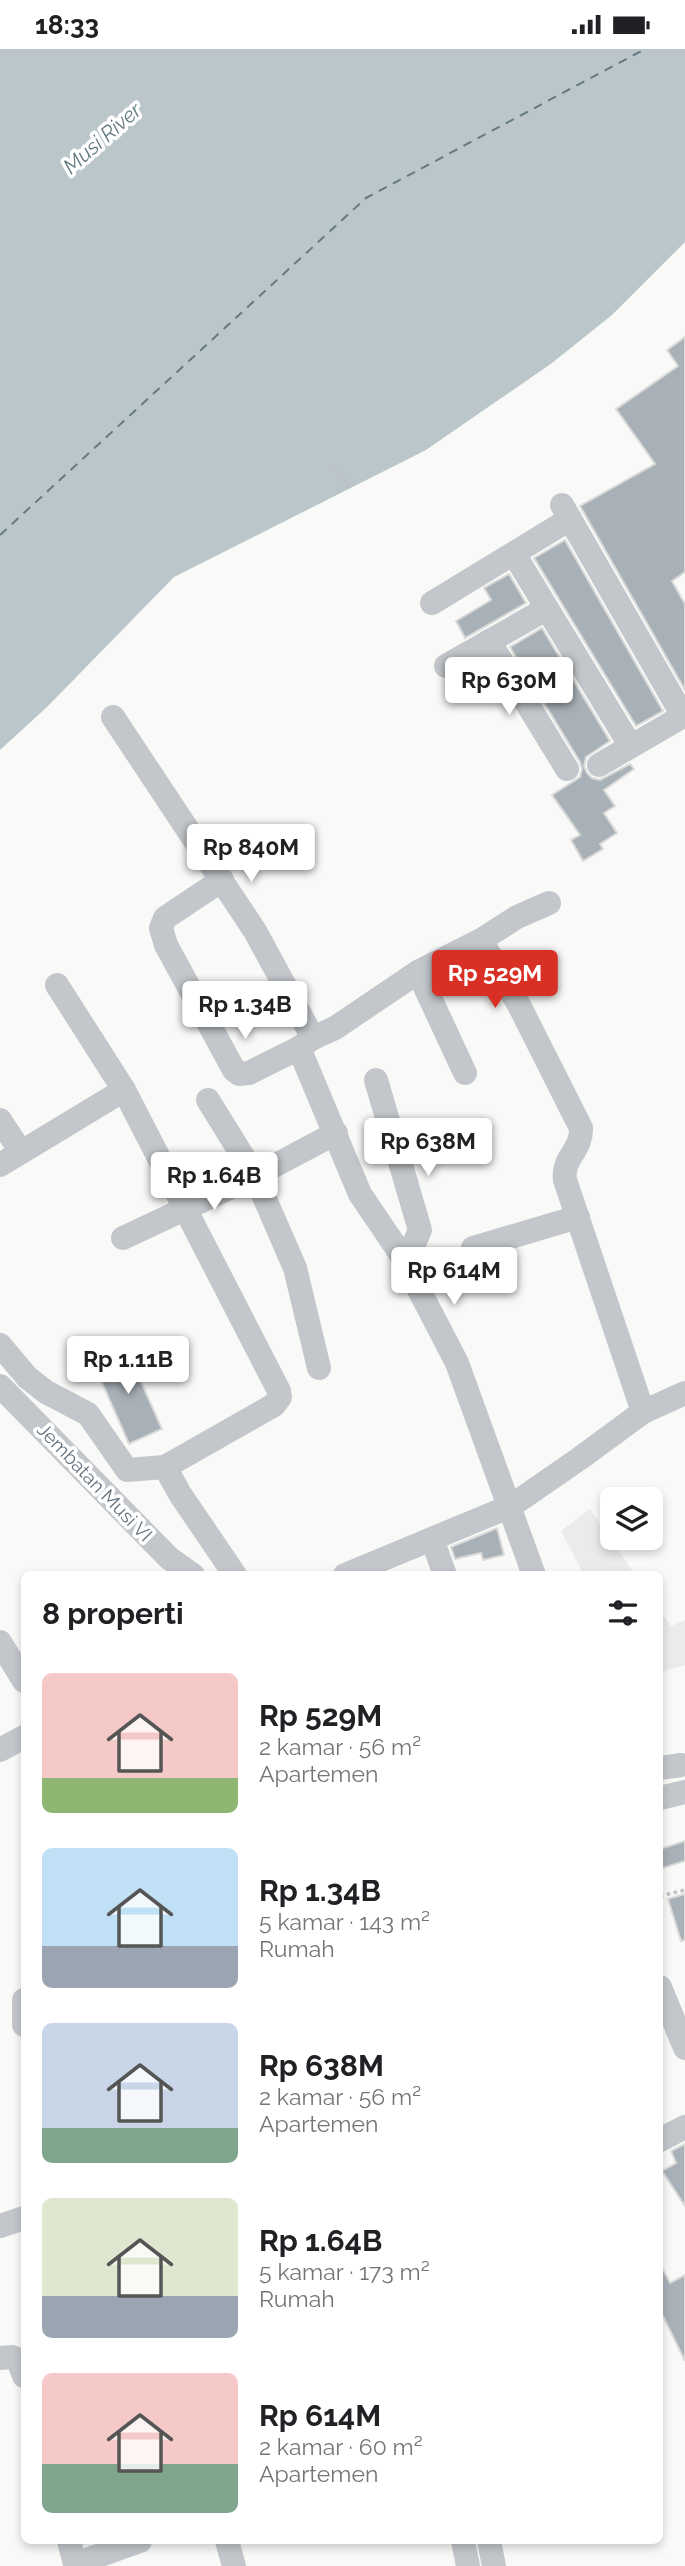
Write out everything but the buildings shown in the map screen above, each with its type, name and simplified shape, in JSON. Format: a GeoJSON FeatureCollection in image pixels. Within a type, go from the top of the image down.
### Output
{"type":"FeatureCollection","features":[{"type":"Feature","properties":{"kind":"street"},"geometry":{"type":"LineString","coordinates":[[432,603],[514,554],[566,512],[684,717],[630,745],[599,765]]}},
{"type":"Feature","properties":{"kind":"street"},"geometry":{"type":"LineString","coordinates":[[514,554],[630,745]]}},
{"type":"Feature","properties":{"kind":"street"},"geometry":{"type":"LineString","coordinates":[[446,666],[546,609]]}},
{"type":"Feature","properties":{"kind":"street"},"geometry":{"type":"LineString","coordinates":[[489,641],[567,769]]}},
{"type":"Feature","properties":{"kind":"street"},"geometry":{"type":"LineString","coordinates":[[113,717],[255,931],[306,1043],[360,1194],[400,1253],[457,1363],[533,1571]]}},
{"type":"Feature","properties":{"kind":"street"},"geometry":{"type":"LineString","coordinates":[[222,880],[165,919],[162,928],[166,946],[234,1070],[239,1074],[249,1073],[335,1028],[418,972],[481,940],[517,917],[549,903]]}},
{"type":"Feature","properties":{"kind":"street"},"geometry":{"type":"LineString","coordinates":[[481,940],[520,1007],[581,1128],[580,1144],[566,1163],[564,1171],[643,1412]]}},
{"type":"Feature","properties":{"kind":"street"},"geometry":{"type":"LineString","coordinates":[[418,972],[465,1073]]}},
{"type":"Feature","properties":{"kind":"street"},"geometry":{"type":"LineString","coordinates":[[0,1345],[27,1377],[46,1392],[88,1414],[127,1470],[164,1467],[274,1405],[280,1397],[187,1208],[124,1090],[57,985]]}},
{"type":"Feature","properties":{"kind":"street"},"geometry":{"type":"LineString","coordinates":[[376,1080],[420,1230],[414,1244],[400,1253]]}},
{"type":"Feature","properties":{"kind":"street"},"geometry":{"type":"LineString","coordinates":[[0,1120],[10,1158],[124,1090]]}},
{"type":"Feature","properties":{"kind":"street"},"geometry":{"type":"LineString","coordinates":[[208,1100],[255,1176],[295,1268],[319,1368]]}},
{"type":"Feature","properties":{"kind":"street"},"geometry":{"type":"LineString","coordinates":[[123,1238],[255,1176],[336,1133]]}},
{"type":"Feature","properties":{"kind":"street"},"geometry":{"type":"LineString","coordinates":[[473,1248],[578,1217]]}},
{"type":"Feature","properties":{"kind":"street","name":"Jembatan Musi VI"},"geometry":{"type":"LineString","coordinates":[[0,1386],[169,1558],[187,1571]]}},
{"type":"Feature","properties":{"kind":"street"},"geometry":{"type":"LineString","coordinates":[[365,1567],[511,1506],[643,1412],[685,1393]]}},
{"type":"Feature","properties":{"kind":"street"},"geometry":{"type":"LineString","coordinates":[[164,1467],[232,1571]]}},
{"type":"Feature","properties":{"kind":"street"},"geometry":{"type":"LineString","coordinates":[[432,1539],[444,1571]]}},
{"type":"Feature","properties":{"kind":"street"},"geometry":{"type":"LineString","coordinates":[[0,1642],[21,1676]]}},
{"type":"Feature","properties":{"kind":"street"},"geometry":{"type":"LineString","coordinates":[[0,1750],[21,1739]]}},
{"type":"Feature","properties":{"kind":"street"},"geometry":{"type":"LineString","coordinates":[[663,1797],[685,1792]]}},
{"type":"Feature","properties":{"kind":"street"},"geometry":{"type":"LineString","coordinates":[[663,1997],[685,2048]]}},
{"type":"Feature","properties":{"kind":"street"},"geometry":{"type":"LineString","coordinates":[[663,2138],[685,2127]]}},
{"type":"Feature","properties":{"kind":"street"},"geometry":{"type":"LineString","coordinates":[[0,2226],[21,2219]]}},
{"type":"Feature","properties":{"kind":"street"},"geometry":{"type":"LineString","coordinates":[[0,2358],[15,2358],[21,2368]]}},
{"type":"Feature","properties":{"kind":"street"},"geometry":{"type":"LineString","coordinates":[[73,2557],[127,2544]]}},
{"type":"Feature","properties":{"kind":"street"},"geometry":{"type":"LineString","coordinates":[[228,2544],[234,2566]]}},
{"type":"Feature","properties":{"kind":"street"},"geometry":{"type":"LineString","coordinates":[[464,2544],[468,2566]]}},
{"type":"Feature","properties":{"kind":"street"},"geometry":{"type":"LineString","coordinates":[[490,2544],[494,2566]]}},
{"type":"Feature","properties":{"kind":"path"},"geometry":{"type":"LineString","coordinates":[[334,467],[351,489]]}},
{"type":"Feature","properties":{"kind":"path"},"geometry":{"type":"LineString","coordinates":[[663,1895],[685,1890]]}},
{"type":"Feature","properties":{"kind":"shaded area"},"geometry":{"type":"Polygon","coordinates":[[[590,1509],[600,1524],[600,1550],[618,1550],[632,1571],[582,1571],[561,1531],[590,1509]]]}},
{"type":"Feature","properties":{"kind":"shaded area"},"geometry":{"type":"Polygon","coordinates":[[[663,1614],[671,1626],[685,1620],[685,1665],[663,1671],[663,1614]]]}},
{"type":"Feature","properties":{"kind":"water","name":"Musi River"},"geometry":{"type":"Polygon","coordinates":[[[0,49],[685,49],[685,242],[612,315],[552,363],[426,450],[174,577],[47,707],[0,750],[0,49]]]}},
{"type":"Feature","properties":{"kind":"ferry route"},"geometry":{"type":"LineString","coordinates":[[0,535],[366,198],[645,49]]}}]}
